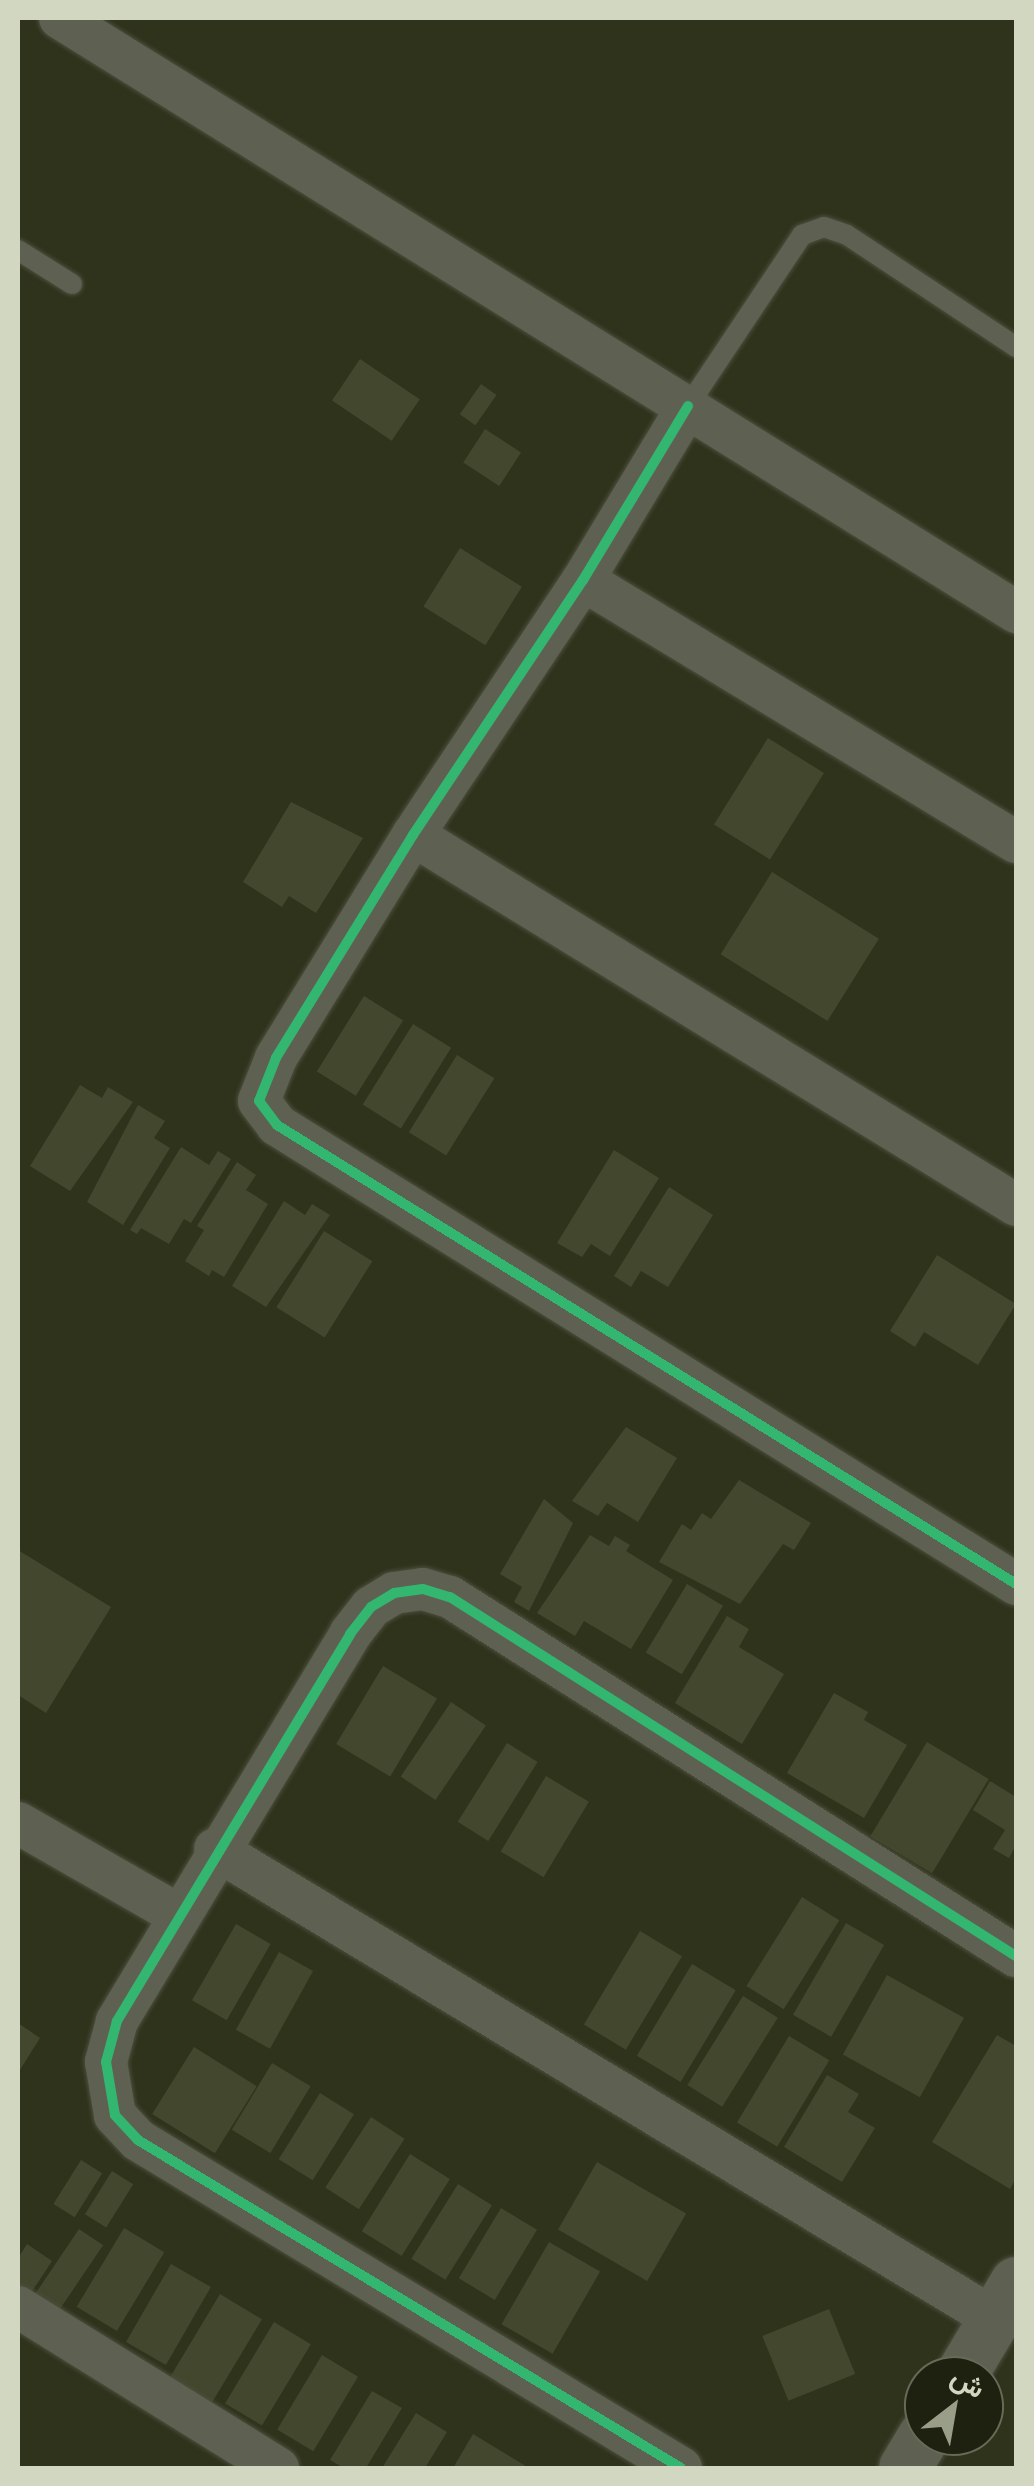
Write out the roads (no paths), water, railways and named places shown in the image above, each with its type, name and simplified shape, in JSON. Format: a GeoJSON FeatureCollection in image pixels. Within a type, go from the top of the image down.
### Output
{"type":"FeatureCollection","features":[{"type":"Feature","properties":{"kind":"street"},"geometry":{"type":"LineString","coordinates":[[60,18],[1016,612]]}},
{"type":"Feature","properties":{"kind":"street"},"geometry":{"type":"LineString","coordinates":[[688,406],[583,580],[413,836],[276,1058],[259,1101],[277,1125],[1016,1584]]}},
{"type":"Feature","properties":{"kind":"street"},"geometry":{"type":"LineString","coordinates":[[583,580],[1016,842]]}},
{"type":"Feature","properties":{"kind":"street"},"geometry":{"type":"LineString","coordinates":[[413,836],[1016,1205]]}},
{"type":"Feature","properties":{"kind":"street"},"geometry":{"type":"LineString","coordinates":[[680,2468],[126,2128],[115,2114],[106,2062],[117,2021],[215,1848],[350,1634],[383,1600],[423,1589],[450,1597],[1016,1956]]}},
{"type":"Feature","properties":{"kind":"street"},"geometry":{"type":"LineString","coordinates":[[18,1823],[176,1914]]}},
{"type":"Feature","properties":{"kind":"street"},"geometry":{"type":"LineString","coordinates":[[215,1848],[1006,2302],[972,2356]]}},
{"type":"Feature","properties":{"kind":"street"},"geometry":{"type":"LineString","coordinates":[[18,2308],[278,2468]]}},
{"type":"Feature","properties":{"kind":"lane"},"geometry":{"type":"LineString","coordinates":[[688,406],[802,235],[824,227],[847,234],[1016,347]]}},
{"type":"Feature","properties":{"kind":"lane"},"geometry":{"type":"LineString","coordinates":[[18,250],[72,284]]}}]}
